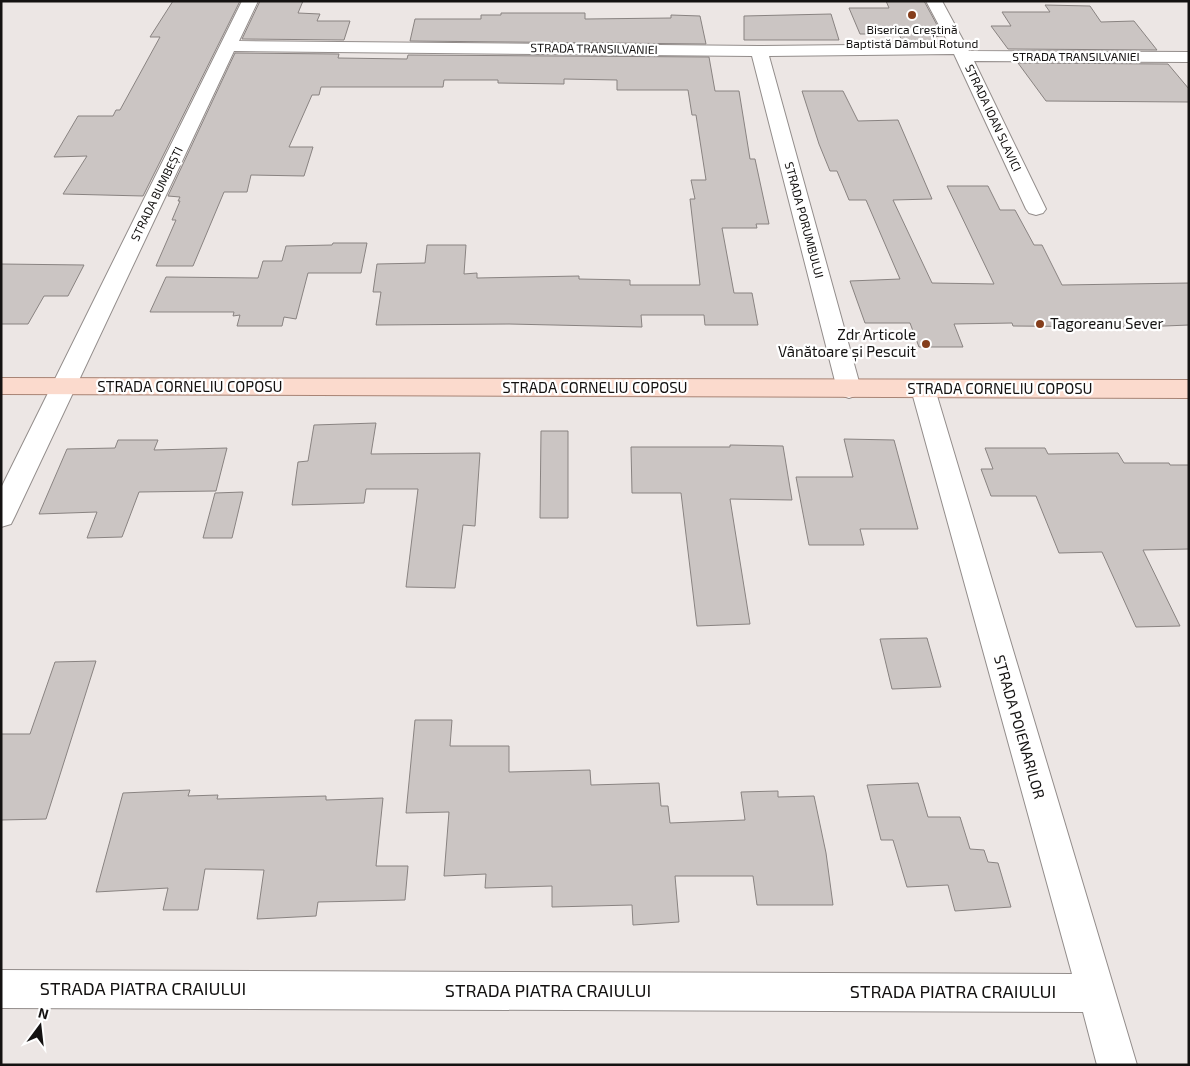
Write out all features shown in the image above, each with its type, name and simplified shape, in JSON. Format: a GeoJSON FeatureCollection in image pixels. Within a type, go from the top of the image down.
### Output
{"type":"FeatureCollection","features":[{"type":"Feature","properties":{"kind":"main road","name":"STRADA CORNELIU COPOSU"},"geometry":{"type":"LineString","coordinates":[[1,386],[1189,389]]}},
{"type":"Feature","properties":{"kind":"street","name":"STRADA BUMBEȘTI"},"geometry":{"type":"LineString","coordinates":[[1,516],[250,1]]}},
{"type":"Feature","properties":{"kind":"street","name":"STRADA IOAN SLAVICI"},"geometry":{"type":"LineString","coordinates":[[934,1],[1036,209]]}},
{"type":"Feature","properties":{"kind":"street","name":"STRADA TRANSILVANIEI"},"geometry":{"type":"LineString","coordinates":[[228,46],[1189,57]]}},
{"type":"Feature","properties":{"kind":"street","name":"STRADA PORUMBULUI"},"geometry":{"type":"LineString","coordinates":[[759,51],[849,389]]}},
{"type":"Feature","properties":{"kind":"street","name":"STRADA POIENARILOR"},"geometry":{"type":"LineString","coordinates":[[923,389],[1117,1065]]}},
{"type":"Feature","properties":{"kind":"street","name":"STRADA PIATRA CRAIULUI"},"geometry":{"type":"LineString","coordinates":[[1,989],[1095,993]]}},
{"type":"Feature","properties":{"kind":"building"},"geometry":{"type":"Polygon","coordinates":[[[173,1],[240,1],[143,196],[63,194],[87,156],[54,157],[78,116],[113,116],[116,110],[120,110],[160,37],[150,37],[173,1]]]}},
{"type":"Feature","properties":{"kind":"building"},"geometry":{"type":"Polygon","coordinates":[[[260,1],[303,1],[298,13],[320,14],[317,21],[350,21],[344,40],[242,39],[260,1]]]}},
{"type":"Feature","properties":{"kind":"building"},"geometry":{"type":"Polygon","coordinates":[[[886,1],[924,1],[943,36],[932,37],[934,42],[903,43],[899,34],[860,34],[849,8],[889,8],[886,1]]]}},
{"type":"Feature","properties":{"kind":"building"},"geometry":{"type":"Polygon","coordinates":[[[1045,5],[1090,6],[1101,22],[1134,21],[1157,50],[1008,49],[991,26],[1011,26],[1002,12],[1050,12],[1045,5]]]}},
{"type":"Feature","properties":{"kind":"building"},"geometry":{"type":"Polygon","coordinates":[[[501,13],[585,13],[585,19],[671,18],[671,15],[700,16],[706,44],[410,41],[415,19],[481,19],[481,15],[501,15],[501,13]]]}},
{"type":"Feature","properties":{"kind":"building"},"geometry":{"type":"Polygon","coordinates":[[[831,14],[839,40],[744,40],[744,16],[831,14]]]}},
{"type":"Feature","properties":{"kind":"building"},"geometry":{"type":"Polygon","coordinates":[[[235,53],[339,54],[338,58],[407,59],[408,55],[709,57],[715,91],[739,91],[750,159],[755,159],[769,224],[756,224],[757,228],[722,228],[734,293],[752,293],[758,325],[705,325],[704,315],[641,315],[642,327],[509,324],[376,325],[381,292],[373,292],[377,264],[425,263],[427,245],[466,245],[464,274],[477,273],[477,278],[579,276],[579,279],[630,280],[630,285],[700,285],[690,199],[695,199],[691,180],[706,180],[696,115],[692,115],[688,90],[617,90],[617,80],[564,79],[564,84],[498,83],[498,80],[444,80],[443,87],[321,87],[319,95],[312,95],[289,147],[313,147],[304,176],[251,175],[247,192],[224,192],[193,266],[156,266],[176,220],[172,220],[180,201],[178,201],[180,197],[168,196],[235,53]]]}},
{"type":"Feature","properties":{"kind":"building"},"geometry":{"type":"Polygon","coordinates":[[[1018,63],[1168,64],[1189,89],[1189,102],[1046,101],[1018,63]]]}},
{"type":"Feature","properties":{"kind":"building"},"geometry":{"type":"Polygon","coordinates":[[[802,91],[843,91],[858,121],[898,120],[932,199],[893,200],[932,283],[994,284],[947,186],[988,186],[1000,210],[1015,210],[1034,245],[1042,245],[1062,285],[1189,283],[1189,325],[1140,327],[1013,326],[1012,323],[954,324],[963,347],[919,347],[910,323],[865,323],[850,281],[900,279],[866,200],[849,200],[837,171],[830,171],[802,91]]]}},
{"type":"Feature","properties":{"kind":"building"},"geometry":{"type":"Polygon","coordinates":[[[333,243],[367,243],[361,273],[308,273],[296,319],[284,317],[282,326],[237,326],[240,315],[233,316],[234,312],[150,312],[166,277],[258,278],[263,261],[282,261],[286,246],[332,245],[333,243]]]}},
{"type":"Feature","properties":{"kind":"building"},"geometry":{"type":"Polygon","coordinates":[[[1,264],[84,265],[68,296],[44,296],[28,324],[1,324],[1,264]]]}},
{"type":"Feature","properties":{"kind":"building"},"geometry":{"type":"Polygon","coordinates":[[[376,423],[371,454],[480,453],[475,526],[463,525],[455,588],[406,587],[418,489],[366,489],[364,503],[292,505],[298,462],[308,461],[314,425],[376,423]]]}},
{"type":"Feature","properties":{"kind":"building"},"geometry":{"type":"Polygon","coordinates":[[[541,431],[568,431],[568,518],[540,518],[541,431]]]}},
{"type":"Feature","properties":{"kind":"building"},"geometry":{"type":"Polygon","coordinates":[[[844,439],[894,440],[918,529],[860,529],[864,545],[809,545],[796,477],[853,477],[844,439]]]}},
{"type":"Feature","properties":{"kind":"building"},"geometry":{"type":"Polygon","coordinates":[[[118,440],[158,440],[154,450],[227,448],[216,491],[139,492],[122,537],[87,538],[97,512],[39,514],[67,449],[115,448],[118,440]]]}},
{"type":"Feature","properties":{"kind":"building"},"geometry":{"type":"Polygon","coordinates":[[[730,445],[783,446],[792,500],[730,499],[750,624],[697,626],[681,493],[632,493],[631,447],[730,447],[730,445]]]}},
{"type":"Feature","properties":{"kind":"building"},"geometry":{"type":"Polygon","coordinates":[[[985,448],[1045,448],[1048,454],[1118,453],[1124,463],[1189,465],[1189,549],[1143,550],[1180,626],[1136,627],[1102,552],[1059,553],[1036,496],[991,496],[981,469],[993,469],[985,448]]]}},
{"type":"Feature","properties":{"kind":"building"},"geometry":{"type":"Polygon","coordinates":[[[243,492],[232,538],[203,538],[215,493],[243,492]]]}},
{"type":"Feature","properties":{"kind":"building"},"geometry":{"type":"Polygon","coordinates":[[[927,638],[941,687],[892,689],[880,639],[927,638]]]}},
{"type":"Feature","properties":{"kind":"building"},"geometry":{"type":"Polygon","coordinates":[[[96,661],[46,819],[1,820],[1,734],[30,734],[55,662],[96,661]]]}},
{"type":"Feature","properties":{"kind":"building"},"geometry":{"type":"Polygon","coordinates":[[[415,720],[452,720],[450,746],[509,746],[509,772],[590,770],[591,785],[659,783],[661,806],[668,806],[670,823],[745,820],[741,792],[778,791],[778,797],[814,796],[826,853],[833,905],[757,905],[753,876],[675,876],[679,922],[633,925],[632,905],[552,907],[552,886],[485,888],[486,874],[444,876],[449,812],[406,813],[415,720]]]}},
{"type":"Feature","properties":{"kind":"building"},"geometry":{"type":"Polygon","coordinates":[[[918,783],[928,817],[960,817],[970,849],[984,850],[988,862],[998,863],[1011,907],[955,911],[948,885],[907,887],[893,840],[881,840],[867,785],[918,783]]]}},
{"type":"Feature","properties":{"kind":"building"},"geometry":{"type":"Polygon","coordinates":[[[190,790],[188,796],[218,795],[217,799],[326,796],[326,800],[383,798],[376,866],[408,866],[405,900],[318,902],[316,916],[257,919],[264,870],[205,869],[198,910],[163,910],[168,888],[96,892],[123,793],[190,790]]]}},
{"type":"Feature","properties":{"kind":"place","name":"Biserica Creștină Baptistă Dâmbul Rotund"},"geometry":{"type":"Point","coordinates":[912,15]}},
{"type":"Feature","properties":{"kind":"place","name":"Tagoreanu Sever"},"geometry":{"type":"Point","coordinates":[1040,324]}},
{"type":"Feature","properties":{"kind":"place","name":"Zdr Articole Vânătoare și Pescuit"},"geometry":{"type":"Point","coordinates":[926,344]}}]}
